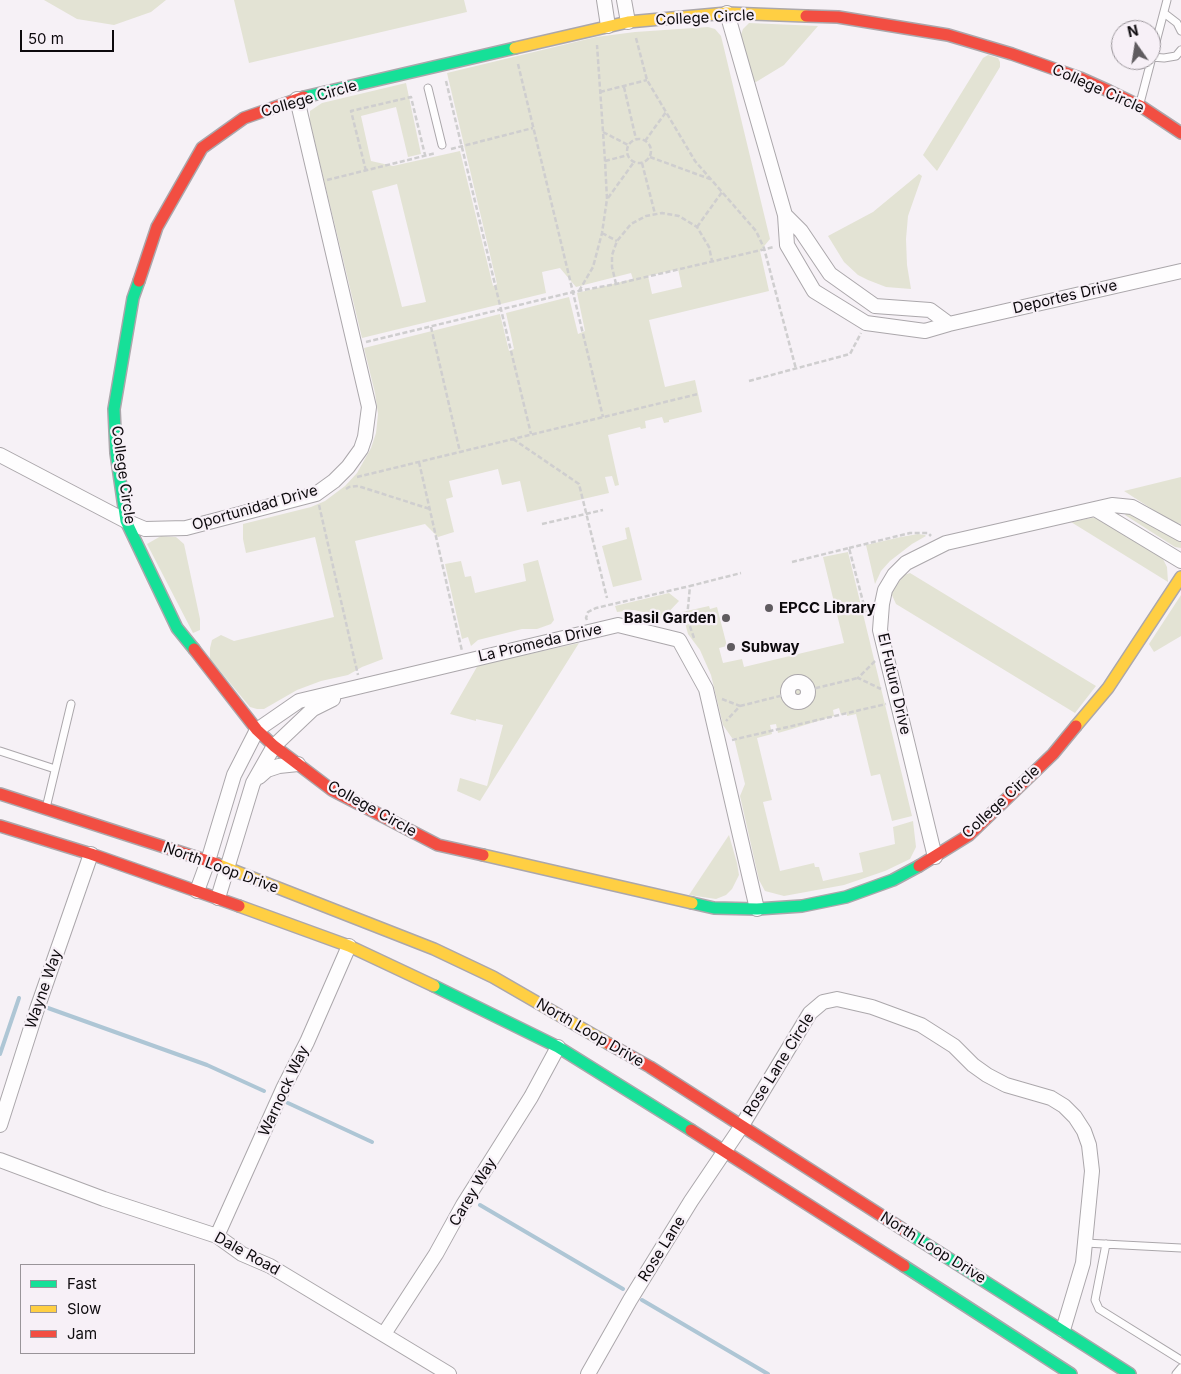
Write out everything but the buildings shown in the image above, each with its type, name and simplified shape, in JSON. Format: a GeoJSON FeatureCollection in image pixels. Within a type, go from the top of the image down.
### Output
{"type":"FeatureCollection","features":[{"type":"Feature","properties":{"kind":"street"},"geometry":{"type":"LineString","coordinates":[[604,0],[608,26]]}},
{"type":"Feature","properties":{"kind":"street"},"geometry":{"type":"LineString","coordinates":[[624,0],[632,27]]}},
{"type":"Feature","properties":{"kind":"street","name":"College Circle"},"geometry":{"type":"LineString","coordinates":[[1181,133],[1140,106],[1080,78],[1012,54],[948,36],[838,17],[727,13],[632,27],[608,26],[296,99],[244,118],[202,148],[157,227],[133,298],[114,410],[116,453],[126,521],[177,628],[257,730],[274,746],[332,790],[438,845],[714,908],[757,909],[802,906],[846,896],[893,880],[970,835],[1053,754],[1108,688],[1181,578]]}},
{"type":"Feature","properties":{"kind":"street","name":"Deportes Drive"},"geometry":{"type":"LineString","coordinates":[[727,13],[785,215],[787,245],[814,291],[866,323],[926,331],[949,324],[1181,271]]}},
{"type":"Feature","properties":{"kind":"street","name":"Oportunidad Drive"},"geometry":{"type":"LineString","coordinates":[[0,455],[126,521],[145,529],[186,528],[320,501],[330,484],[348,467],[361,449],[365,437],[369,407],[296,99]]}},
{"type":"Feature","properties":{"kind":"street","name":"Deportes Drive"},"geometry":{"type":"LineString","coordinates":[[785,215],[801,231],[830,274],[875,306],[930,310],[949,324]]}},
{"type":"Feature","properties":{"kind":"street","name":"El Futuro Drive"},"geometry":{"type":"LineString","coordinates":[[935,857],[880,630],[885,590],[894,575],[906,562],[946,543],[1112,505],[1132,507],[1181,534]]}},
{"type":"Feature","properties":{"kind":"street"},"geometry":{"type":"LineString","coordinates":[[1094,509],[1181,561]]}},
{"type":"Feature","properties":{"kind":"street","name":"La Promeda Drive"},"geometry":{"type":"LineString","coordinates":[[360,686],[618,625],[679,640],[706,689],[757,909]]}},
{"type":"Feature","properties":{"kind":"street"},"geometry":{"type":"LineString","coordinates":[[788,694],[791,685],[796,682],[803,683],[808,690]]}},
{"type":"Feature","properties":{"kind":"street"},"geometry":{"type":"LineString","coordinates":[[197,891],[208,862],[234,775],[257,730],[299,701],[360,686]]}},
{"type":"Feature","properties":{"kind":"street"},"geometry":{"type":"LineString","coordinates":[[218,898],[253,783],[274,746],[313,708],[360,686]]}},
{"type":"Feature","properties":{"kind":"street"},"geometry":{"type":"LineString","coordinates":[[253,783],[267,770],[279,766],[298,764]]}},
{"type":"Feature","properties":{"kind":"street","name":"North Loop Drive"},"geometry":{"type":"LineString","coordinates":[[0,794],[228,868],[415,942],[493,977],[650,1067],[740,1127],[1130,1374]]}},
{"type":"Feature","properties":{"kind":"street","name":"North Loop Drive"},"geometry":{"type":"LineString","coordinates":[[0,826],[91,854],[349,946],[558,1047],[724,1151],[1071,1374]]}},
{"type":"Feature","properties":{"kind":"street","name":"Wayne Way"},"geometry":{"type":"LineString","coordinates":[[0,1125],[37,1009],[91,854]]}},
{"type":"Feature","properties":{"kind":"street","name":"Warnock Way"},"geometry":{"type":"LineString","coordinates":[[217,1236],[283,1090],[307,1042],[349,946]]}},
{"type":"Feature","properties":{"kind":"street","name":"Rose Lane Circle"},"geometry":{"type":"LineString","coordinates":[[740,1127],[810,1013],[817,1006],[836,999],[872,1006],[920,1025],[954,1046],[972,1065],[987,1075],[1006,1084],[1051,1098],[1064,1106],[1075,1117],[1084,1131],[1092,1158],[1083,1263],[1063,1330]]}},
{"type":"Feature","properties":{"kind":"street","name":"Carey Way"},"geometry":{"type":"LineString","coordinates":[[384,1334],[436,1254],[463,1204],[531,1097],[558,1047]]}},
{"type":"Feature","properties":{"kind":"street","name":"Rose Lane"},"geometry":{"type":"LineString","coordinates":[[588,1374],[635,1292],[740,1127]]}},
{"type":"Feature","properties":{"kind":"street","name":"Dale Road"},"geometry":{"type":"LineString","coordinates":[[0,1160],[104,1199],[217,1236],[242,1254],[270,1266],[449,1374]]}},
{"type":"Feature","properties":{"kind":"lane"},"geometry":{"type":"LineString","coordinates":[[1161,24],[1167,0]]}},
{"type":"Feature","properties":{"kind":"lane"},"geometry":{"type":"LineString","coordinates":[[1164,13],[1177,23],[1181,31]]}},
{"type":"Feature","properties":{"kind":"lane"},"geometry":{"type":"LineString","coordinates":[[1161,58],[1176,56],[1181,50]]}},
{"type":"Feature","properties":{"kind":"lane"},"geometry":{"type":"LineString","coordinates":[[1140,106],[1149,70]]}},
{"type":"Feature","properties":{"kind":"lane"},"geometry":{"type":"LineString","coordinates":[[428,88],[442,145]]}},
{"type":"Feature","properties":{"kind":"lane"},"geometry":{"type":"LineString","coordinates":[[46,808],[71,704]]}},
{"type":"Feature","properties":{"kind":"lane"},"geometry":{"type":"LineString","coordinates":[[0,751],[55,769]]}},
{"type":"Feature","properties":{"kind":"lane"},"geometry":{"type":"LineString","coordinates":[[1085,1243],[1181,1248]]}},
{"type":"Feature","properties":{"kind":"lane"},"geometry":{"type":"LineString","coordinates":[[1106,1244],[1095,1300],[1099,1309],[1181,1360]]}},
{"type":"Feature","properties":{"kind":"lane"},"geometry":{"type":"LineString","coordinates":[[1176,1374],[1181,1368]]}},
{"type":"Feature","properties":{"kind":"path"},"geometry":{"type":"LineString","coordinates":[[632,27],[647,80],[695,161],[756,231],[764,248],[796,369]]}},
{"type":"Feature","properties":{"kind":"path"},"geometry":{"type":"LineString","coordinates":[[579,291],[593,267],[602,233],[607,199],[606,161],[596,37]]}},
{"type":"Feature","properties":{"kind":"path"},"geometry":{"type":"LineString","coordinates":[[514,48],[603,417]]}},
{"type":"Feature","properties":{"kind":"path"},"geometry":{"type":"LineString","coordinates":[[442,65],[531,434]]}},
{"type":"Feature","properties":{"kind":"path"},"geometry":{"type":"LineString","coordinates":[[600,92],[647,80]]}},
{"type":"Feature","properties":{"kind":"path"},"geometry":{"type":"LineString","coordinates":[[624,87],[636,139]]}},
{"type":"Feature","properties":{"kind":"path"},"geometry":{"type":"LineString","coordinates":[[366,171],[352,111],[411,97],[425,155]]}},
{"type":"Feature","properties":{"kind":"path"},"geometry":{"type":"LineString","coordinates":[[645,141],[666,112]]}},
{"type":"Feature","properties":{"kind":"path"},"geometry":{"type":"LineString","coordinates":[[316,183],[533,128]]}},
{"type":"Feature","properties":{"kind":"path"},"geometry":{"type":"LineString","coordinates":[[603,132],[628,145]]}},
{"type":"Feature","properties":{"kind":"path"},"geometry":{"type":"LineString","coordinates":[[641,138],[649,144],[652,153],[647,162],[638,164],[629,160],[626,150],[631,141],[636,139],[641,138]]}},
{"type":"Feature","properties":{"kind":"path"},"geometry":{"type":"LineString","coordinates":[[606,161],[628,155]]}},
{"type":"Feature","properties":{"kind":"path"},"geometry":{"type":"LineString","coordinates":[[650,157],[712,180]]}},
{"type":"Feature","properties":{"kind":"path"},"geometry":{"type":"LineString","coordinates":[[607,199],[634,162]]}},
{"type":"Feature","properties":{"kind":"path"},"geometry":{"type":"LineString","coordinates":[[642,163],[655,214]]}},
{"type":"Feature","properties":{"kind":"path"},"geometry":{"type":"LineString","coordinates":[[696,227],[722,192]]}},
{"type":"Feature","properties":{"kind":"path"},"geometry":{"type":"LineString","coordinates":[[616,284],[612,267],[612,255],[617,241],[631,224],[646,216],[662,213],[679,216],[696,227],[709,247],[712,261]]}},
{"type":"Feature","properties":{"kind":"path"},"geometry":{"type":"LineString","coordinates":[[602,233],[617,241]]}},
{"type":"Feature","properties":{"kind":"path"},"geometry":{"type":"LineString","coordinates":[[354,345],[573,292],[616,284],[764,248],[787,245]]}},
{"type":"Feature","properties":{"kind":"path"},"geometry":{"type":"LineString","coordinates":[[749,381],[850,354],[866,323]]}},
{"type":"Feature","properties":{"kind":"path"},"geometry":{"type":"LineString","coordinates":[[431,326],[460,452]]}},
{"type":"Feature","properties":{"kind":"path"},"geometry":{"type":"LineString","coordinates":[[330,484],[698,394]]}},
{"type":"Feature","properties":{"kind":"path"},"geometry":{"type":"LineString","coordinates":[[513,439],[579,484],[607,598]]}},
{"type":"Feature","properties":{"kind":"path"},"geometry":{"type":"LineString","coordinates":[[419,462],[464,661]]}},
{"type":"Feature","properties":{"kind":"path"},"geometry":{"type":"LineString","coordinates":[[343,491],[349,487],[358,486],[430,509]]}},
{"type":"Feature","properties":{"kind":"path"},"geometry":{"type":"LineString","coordinates":[[320,501],[360,686]]}},
{"type":"Feature","properties":{"kind":"path"},"geometry":{"type":"LineString","coordinates":[[542,524],[603,510]]}},
{"type":"Feature","properties":{"kind":"path"},"geometry":{"type":"LineString","coordinates":[[792,562],[849,548],[868,621]]}},
{"type":"Feature","properties":{"kind":"path"},"geometry":{"type":"LineString","coordinates":[[594,620],[588,621],[586,618],[588,612],[596,608],[741,573]]}},
{"type":"Feature","properties":{"kind":"path"},"geometry":{"type":"LineString","coordinates":[[690,586],[687,618],[695,643]]}},
{"type":"Feature","properties":{"kind":"path"},"geometry":{"type":"LineString","coordinates":[[628,614],[641,615],[661,622]]}},
{"type":"Feature","properties":{"kind":"path"},"geometry":{"type":"LineString","coordinates":[[808,690],[858,678],[876,660],[878,667]]}},
{"type":"Feature","properties":{"kind":"path"},"geometry":{"type":"LineString","coordinates":[[858,678],[884,691],[882,683]]}},
{"type":"Feature","properties":{"kind":"path"},"geometry":{"type":"LineString","coordinates":[[721,726],[740,706],[788,694]]}},
{"type":"Feature","properties":{"kind":"path"},"geometry":{"type":"LineString","coordinates":[[714,696],[740,706]]}},
{"type":"Feature","properties":{"kind":"path"},"geometry":{"type":"LineString","coordinates":[[734,749],[732,740],[888,704],[886,697]]}},
{"type":"Feature","properties":{"kind":"shaded area"},"geometry":{"type":"Polygon","coordinates":[[[44,0],[166,0],[151,12],[114,25],[77,19],[44,0]]]}},
{"type":"Feature","properties":{"kind":"shaded area"},"geometry":{"type":"Polygon","coordinates":[[[234,0],[464,0],[467,12],[249,63],[234,0]]]}},
{"type":"Feature","properties":{"kind":"shaded area"},"geometry":{"type":"Polygon","coordinates":[[[749,23],[818,26],[784,65],[756,82],[751,81],[740,37],[743,29],[749,23]]]}},
{"type":"Feature","properties":{"kind":"shaded area"},"geometry":{"type":"Polygon","coordinates":[[[708,27],[715,29],[721,36],[770,239],[760,251],[769,291],[649,320],[665,387],[695,380],[702,412],[664,423],[662,417],[645,421],[646,428],[641,429],[640,427],[608,435],[619,485],[615,486],[612,476],[605,477],[609,493],[527,512],[520,481],[502,485],[498,469],[449,481],[453,497],[446,499],[454,532],[438,537],[425,524],[355,541],[383,659],[348,675],[321,681],[297,690],[264,709],[250,707],[210,659],[212,640],[221,635],[234,641],[334,617],[315,537],[246,553],[243,539],[243,524],[311,507],[325,501],[345,486],[357,473],[371,448],[376,433],[378,414],[364,348],[500,314],[509,351],[514,349],[506,313],[569,297],[578,334],[585,331],[577,293],[633,279],[631,273],[576,287],[560,268],[542,272],[546,293],[362,338],[310,122],[310,111],[322,103],[406,83],[421,154],[408,157],[396,107],[361,116],[371,161],[393,166],[460,151],[493,286],[497,284],[447,73],[596,37],[635,32],[708,27]],[[397,184],[372,191],[402,307],[426,302],[397,184]],[[678,269],[648,276],[652,294],[682,287],[678,269]]]}},
{"type":"Feature","properties":{"kind":"shaded area"},"geometry":{"type":"Polygon","coordinates":[[[988,55],[998,58],[1000,67],[937,171],[923,155],[983,58],[988,55]]]}},
{"type":"Feature","properties":{"kind":"shaded area"},"geometry":{"type":"Polygon","coordinates":[[[919,174],[922,176],[908,216],[906,239],[907,265],[911,289],[886,287],[858,275],[844,262],[828,236],[873,212],[919,174]]]}},
{"type":"Feature","properties":{"kind":"shaded area"},"geometry":{"type":"Polygon","coordinates":[[[1181,477],[1181,524],[1172,522],[1124,491],[1181,477]]]}},
{"type":"Feature","properties":{"kind":"shaded area"},"geometry":{"type":"Polygon","coordinates":[[[1129,510],[1179,540],[1181,548],[1175,547],[1125,515],[1129,510]]]}},
{"type":"Feature","properties":{"kind":"shaded area"},"geometry":{"type":"Polygon","coordinates":[[[1097,517],[1162,557],[1167,567],[1168,582],[1071,522],[1097,517]]]}},
{"type":"Feature","properties":{"kind":"shaded area"},"geometry":{"type":"Polygon","coordinates":[[[629,527],[642,580],[613,587],[602,546],[627,539],[625,528],[629,527]]]}},
{"type":"Feature","properties":{"kind":"shaded area"},"geometry":{"type":"Polygon","coordinates":[[[918,534],[926,536],[890,561],[881,571],[875,584],[866,545],[918,534]]]}},
{"type":"Feature","properties":{"kind":"shaded area"},"geometry":{"type":"Polygon","coordinates":[[[161,536],[176,537],[184,544],[200,619],[200,630],[193,633],[147,544],[161,536]]]}},
{"type":"Feature","properties":{"kind":"shaded area"},"geometry":{"type":"Polygon","coordinates":[[[848,552],[912,816],[892,821],[880,774],[871,776],[856,714],[847,716],[847,713],[841,715],[839,708],[833,710],[834,716],[778,733],[776,724],[770,725],[772,734],[757,738],[772,800],[763,802],[780,871],[814,863],[815,867],[819,867],[823,881],[863,872],[859,853],[895,844],[893,827],[913,821],[916,847],[910,859],[885,871],[844,885],[784,896],[765,891],[759,880],[740,796],[745,784],[734,738],[732,738],[723,725],[711,675],[700,650],[688,634],[682,612],[709,606],[710,609],[717,607],[727,646],[719,648],[723,663],[742,659],[744,667],[844,643],[823,557],[848,552]]]}},
{"type":"Feature","properties":{"kind":"shaded area"},"geometry":{"type":"Polygon","coordinates":[[[538,560],[554,620],[551,624],[537,629],[522,629],[478,640],[471,646],[468,637],[462,639],[445,564],[461,561],[465,577],[471,576],[475,593],[526,581],[523,564],[538,560]]]}},
{"type":"Feature","properties":{"kind":"shaded area"},"geometry":{"type":"Polygon","coordinates":[[[910,573],[1096,686],[1075,713],[896,604],[891,593],[904,575],[910,573]]]}},
{"type":"Feature","properties":{"kind":"shaded area"},"geometry":{"type":"Polygon","coordinates":[[[669,593],[679,601],[662,619],[634,610],[617,612],[615,606],[669,593]]]}},
{"type":"Feature","properties":{"kind":"shaded area"},"geometry":{"type":"Polygon","coordinates":[[[1181,595],[1181,636],[1154,652],[1149,644],[1181,595]]]}},
{"type":"Feature","properties":{"kind":"shaded area"},"geometry":{"type":"Polygon","coordinates":[[[579,643],[480,801],[457,791],[460,778],[487,786],[503,725],[476,719],[476,721],[450,714],[478,665],[579,643]]]}},
{"type":"Feature","properties":{"kind":"shaded area"},"geometry":{"type":"Polygon","coordinates":[[[729,835],[739,875],[732,889],[726,895],[716,899],[689,895],[729,835]]]}},
{"type":"Feature","properties":{"kind":"waterway"},"geometry":{"type":"LineString","coordinates":[[0,1054],[19,998]]}},
{"type":"Feature","properties":{"kind":"waterway"},"geometry":{"type":"LineString","coordinates":[[48,1008],[207,1065],[264,1091]]}},
{"type":"Feature","properties":{"kind":"waterway"},"geometry":{"type":"LineString","coordinates":[[288,1103],[372,1142]]}},
{"type":"Feature","properties":{"kind":"waterway"},"geometry":{"type":"LineString","coordinates":[[480,1205],[623,1289]]}},
{"type":"Feature","properties":{"kind":"waterway"},"geometry":{"type":"LineString","coordinates":[[642,1300],[768,1374]]}},
{"type":"Feature","properties":{"kind":"traffic: fast"},"geometry":{"type":"LineString","coordinates":[[304,97],[515,48]]}},
{"type":"Feature","properties":{"kind":"traffic: fast"},"geometry":{"type":"LineString","coordinates":[[139,281],[133,298],[114,409],[116,453],[126,521],[177,628],[194,649]]}},
{"type":"Feature","properties":{"kind":"traffic: fast"},"geometry":{"type":"LineString","coordinates":[[692,903],[714,908],[757,909],[802,906],[846,897],[893,880],[919,866]]}},
{"type":"Feature","properties":{"kind":"traffic: fast"},"geometry":{"type":"LineString","coordinates":[[434,986],[558,1047],[691,1130]]}},
{"type":"Feature","properties":{"kind":"traffic: fast"},"geometry":{"type":"LineString","coordinates":[[907,1232],[1130,1374]]}},
{"type":"Feature","properties":{"kind":"traffic: fast"},"geometry":{"type":"LineString","coordinates":[[904,1266],[1071,1374]]}},
{"type":"Feature","properties":{"kind":"traffic: slow"},"geometry":{"type":"LineString","coordinates":[[515,48],[628,22],[727,13],[806,16]]}},
{"type":"Feature","properties":{"kind":"traffic: slow"},"geometry":{"type":"LineString","coordinates":[[1076,726],[1108,688],[1181,577]]}},
{"type":"Feature","properties":{"kind":"traffic: slow"},"geometry":{"type":"LineString","coordinates":[[483,855],[692,903]]}},
{"type":"Feature","properties":{"kind":"traffic: slow"},"geometry":{"type":"LineString","coordinates":[[217,864],[434,949],[493,977],[609,1044]]}},
{"type":"Feature","properties":{"kind":"traffic: slow"},"geometry":{"type":"LineString","coordinates":[[239,906],[349,946],[434,986]]}},
{"type":"Feature","properties":{"kind":"traffic: jam"},"geometry":{"type":"LineString","coordinates":[[806,16],[838,17],[948,35],[1012,54],[1080,78],[1109,91],[1142,107],[1181,133]]}},
{"type":"Feature","properties":{"kind":"traffic: jam"},"geometry":{"type":"LineString","coordinates":[[139,281],[157,227],[202,148],[244,118],[304,97]]}},
{"type":"Feature","properties":{"kind":"traffic: jam"},"geometry":{"type":"LineString","coordinates":[[194,649],[257,730],[274,746],[332,790],[438,845],[483,855]]}},
{"type":"Feature","properties":{"kind":"traffic: jam"},"geometry":{"type":"LineString","coordinates":[[919,866],[969,835],[1053,754],[1076,726]]}},
{"type":"Feature","properties":{"kind":"traffic: jam"},"geometry":{"type":"LineString","coordinates":[[0,794],[217,864]]}},
{"type":"Feature","properties":{"kind":"traffic: jam"},"geometry":{"type":"LineString","coordinates":[[0,826],[91,854],[239,906]]}},
{"type":"Feature","properties":{"kind":"traffic: jam"},"geometry":{"type":"LineString","coordinates":[[609,1044],[650,1067],[907,1232]]}},
{"type":"Feature","properties":{"kind":"traffic: jam"},"geometry":{"type":"LineString","coordinates":[[691,1130],[904,1266]]}},
{"type":"Feature","properties":{"kind":"place","name":"EPCC Library"},"geometry":{"type":"Point","coordinates":[769,608]}},
{"type":"Feature","properties":{"kind":"place","name":"Basil Garden"},"geometry":{"type":"Point","coordinates":[726,618]}},
{"type":"Feature","properties":{"kind":"place","name":"Subway"},"geometry":{"type":"Point","coordinates":[731,647]}}]}
